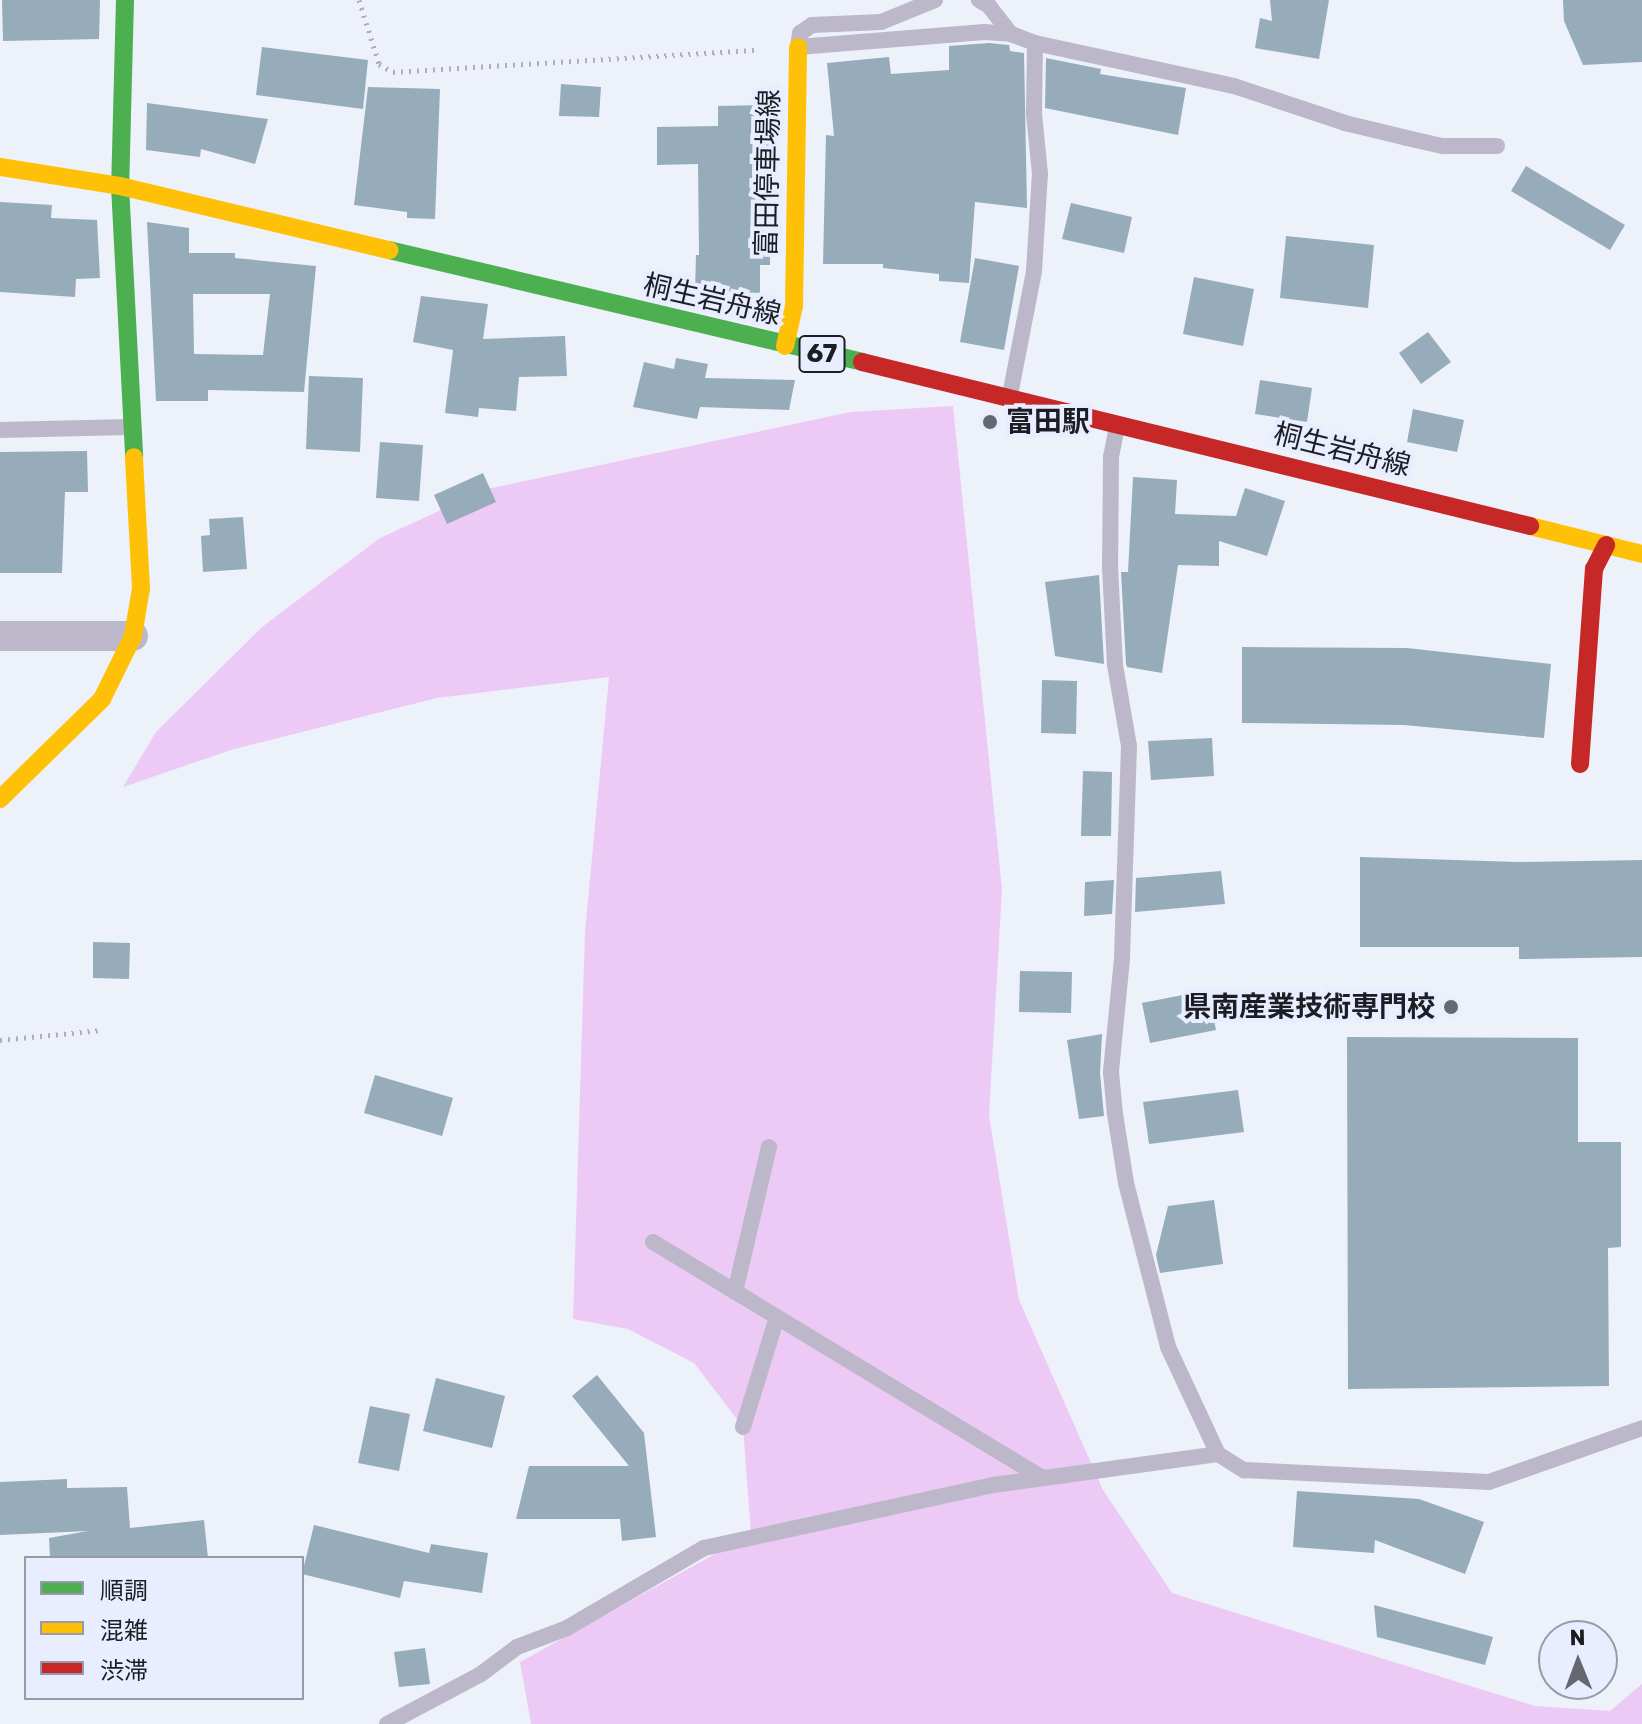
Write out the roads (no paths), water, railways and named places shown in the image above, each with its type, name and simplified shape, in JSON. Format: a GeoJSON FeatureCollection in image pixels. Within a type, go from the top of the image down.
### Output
{"type":"FeatureCollection","features":[{"type":"Feature","properties":{"kind":"main road"},"geometry":{"type":"LineString","coordinates":[[0,799],[102,699],[133,636],[141,588],[120,186],[125,0]]}},
{"type":"Feature","properties":{"kind":"main road","name":"富田停車場線"},"geometry":{"type":"LineString","coordinates":[[785,346],[794,306],[798,47]]}},
{"type":"Feature","properties":{"kind":"main road","name":"桐生岩舟線"},"geometry":{"type":"LineString","coordinates":[[0,167],[120,186],[1118,423],[1642,554]]}},
{"type":"Feature","properties":{"kind":"main road"},"geometry":{"type":"LineString","coordinates":[[1580,764],[1594,569],[1606,545]]}},
{"type":"Feature","properties":{"kind":"street"},"geometry":{"type":"LineString","coordinates":[[0,636],[133,636]]}},
{"type":"Feature","properties":{"kind":"lane"},"geometry":{"type":"LineString","coordinates":[[935,0],[881,22],[812,25],[800,33],[798,47],[984,32],[1011,34],[1035,43],[1234,86],[1345,123],[1431,144],[1497,146]]}},
{"type":"Feature","properties":{"kind":"lane"},"geometry":{"type":"LineString","coordinates":[[979,0],[989,6],[1011,34]]}},
{"type":"Feature","properties":{"kind":"lane"},"geometry":{"type":"LineString","coordinates":[[1010,397],[1034,271],[1040,174],[1034,114],[1035,43]]}},
{"type":"Feature","properties":{"kind":"lane"},"geometry":{"type":"LineString","coordinates":[[1118,423],[1111,457],[1110,567],[1115,665],[1129,746],[1122,959],[1111,1072],[1126,1183],[1168,1347],[1218,1454],[1244,1470],[1489,1482],[1642,1428]]}},
{"type":"Feature","properties":{"kind":"lane"},"geometry":{"type":"LineString","coordinates":[[0,430],[133,427]]}},
{"type":"Feature","properties":{"kind":"lane"},"geometry":{"type":"LineString","coordinates":[[735,1292],[769,1147]]}},
{"type":"Feature","properties":{"kind":"lane"},"geometry":{"type":"LineString","coordinates":[[653,1242],[1042,1478]]}},
{"type":"Feature","properties":{"kind":"lane"},"geometry":{"type":"LineString","coordinates":[[743,1427],[777,1317]]}},
{"type":"Feature","properties":{"kind":"lane"},"geometry":{"type":"LineString","coordinates":[[387,1724],[481,1674],[517,1647],[567,1628],[704,1548],[993,1485],[1218,1454]]}},
{"type":"Feature","properties":{"kind":"place","name":"富田駅"},"geometry":{"type":"Point","coordinates":[990,422]}},
{"type":"Feature","properties":{"kind":"place","name":"県南産業技術専門校"},"geometry":{"type":"Point","coordinates":[1451,1007]}}]}
